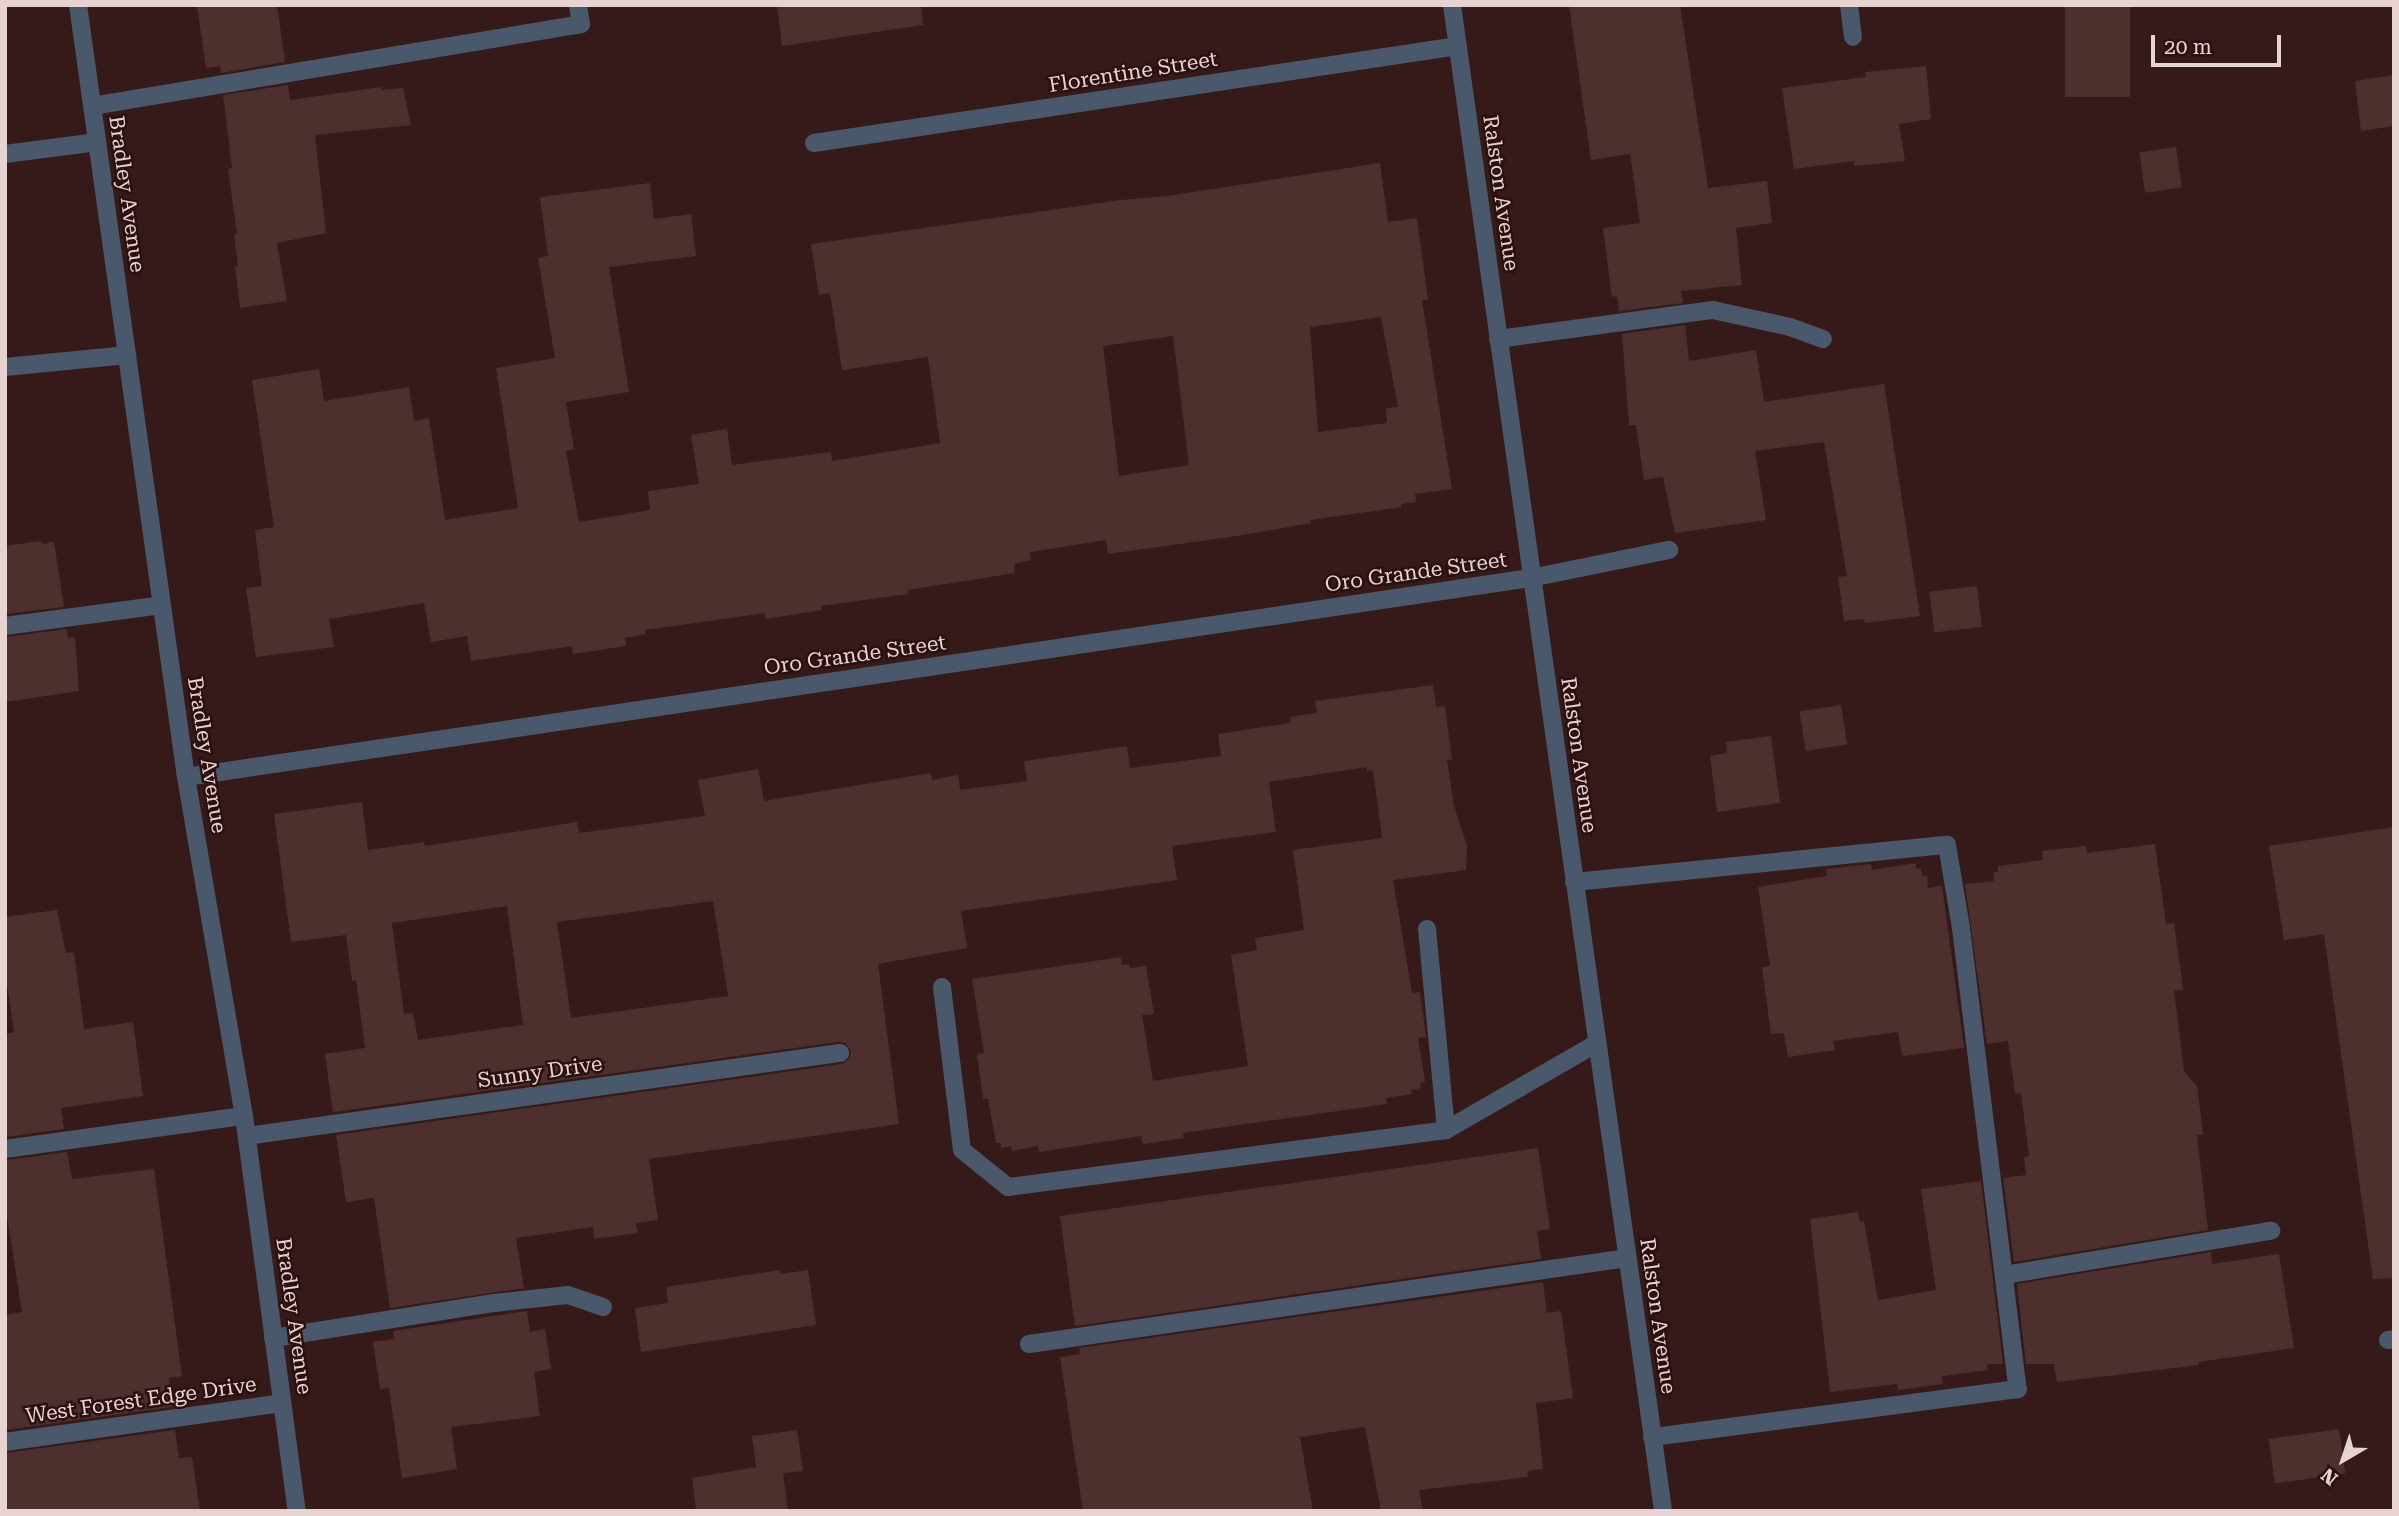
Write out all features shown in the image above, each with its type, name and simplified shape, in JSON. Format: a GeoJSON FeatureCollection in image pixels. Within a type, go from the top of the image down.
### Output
{"type":"FeatureCollection","features":[{"type":"Feature","properties":{"kind":"street","name":"Bradley Avenue"},"geometry":{"type":"LineString","coordinates":[[78,5],[186,777],[247,1136],[297,1511]]}},
{"type":"Feature","properties":{"kind":"street"},"geometry":{"type":"LineString","coordinates":[[92,106],[581,24],[578,5]]}},
{"type":"Feature","properties":{"kind":"street","name":"Ralston Avenue"},"geometry":{"type":"LineString","coordinates":[[1452,5],[1662,1511]]}},
{"type":"Feature","properties":{"kind":"street"},"geometry":{"type":"LineString","coordinates":[[1849,5],[1853,37]]}},
{"type":"Feature","properties":{"kind":"street","name":"Florentine Street"},"geometry":{"type":"LineString","coordinates":[[814,143],[1458,46]]}},
{"type":"Feature","properties":{"kind":"street"},"geometry":{"type":"LineString","coordinates":[[5,154],[97,142]]}},
{"type":"Feature","properties":{"kind":"street"},"geometry":{"type":"LineString","coordinates":[[1498,339],[1713,310],[1790,327],[1822,339]]}},
{"type":"Feature","properties":{"kind":"street"},"geometry":{"type":"LineString","coordinates":[[5,367],[127,355]]}},
{"type":"Feature","properties":{"kind":"street","name":"Oro Grande Street"},"geometry":{"type":"LineString","coordinates":[[186,777],[1531,578],[1669,550]]}},
{"type":"Feature","properties":{"kind":"street"},"geometry":{"type":"LineString","coordinates":[[5,626],[162,605]]}},
{"type":"Feature","properties":{"kind":"street"},"geometry":{"type":"LineString","coordinates":[[1574,882],[1947,845],[1961,928],[2018,1389],[1652,1437]]}},
{"type":"Feature","properties":{"kind":"street"},"geometry":{"type":"LineString","coordinates":[[1427,929],[1446,1130]]}},
{"type":"Feature","properties":{"kind":"street"},"geometry":{"type":"LineString","coordinates":[[942,987],[962,1150],[1008,1187],[1446,1130],[1597,1043]]}},
{"type":"Feature","properties":{"kind":"street","name":"Sunny Drive"},"geometry":{"type":"LineString","coordinates":[[247,1136],[840,1052]]}},
{"type":"Feature","properties":{"kind":"street"},"geometry":{"type":"LineString","coordinates":[[5,1149],[244,1116]]}},
{"type":"Feature","properties":{"kind":"street"},"geometry":{"type":"LineString","coordinates":[[2004,1275],[2271,1231]]}},
{"type":"Feature","properties":{"kind":"street"},"geometry":{"type":"LineString","coordinates":[[1029,1343],[1627,1258]]}},
{"type":"Feature","properties":{"kind":"street"},"geometry":{"type":"LineString","coordinates":[[273,1338],[495,1303],[568,1295],[603,1307]]}},
{"type":"Feature","properties":{"kind":"street","name":"West Forest Edge Drive"},"geometry":{"type":"LineString","coordinates":[[5,1442],[282,1403]]}},
{"type":"Feature","properties":{"kind":"building"},"geometry":{"type":"Polygon","coordinates":[[[197,5],[277,5],[285,62],[221,73],[220,66],[206,68],[197,5]]]}},
{"type":"Feature","properties":{"kind":"building"},"geometry":{"type":"Polygon","coordinates":[[[777,5],[921,5],[923,25],[782,46],[777,5]]]}},
{"type":"Feature","properties":{"kind":"building"},"geometry":{"type":"Polygon","coordinates":[[[1569,5],[1680,5],[1708,188],[1767,181],[1772,223],[1736,228],[1742,285],[1681,291],[1683,303],[1619,311],[1617,296],[1612,297],[1603,228],[1640,223],[1630,154],[1591,160],[1569,5]]]}},
{"type":"Feature","properties":{"kind":"building"},"geometry":{"type":"Polygon","coordinates":[[[2065,5],[2130,5],[2130,97],[2065,97],[2065,5]]]}},
{"type":"Feature","properties":{"kind":"building"},"geometry":{"type":"Polygon","coordinates":[[[1926,66],[1931,119],[1899,124],[1905,161],[1854,166],[1854,161],[1794,169],[1782,88],[1866,77],[1865,72],[1926,66]]]}},
{"type":"Feature","properties":{"kind":"building"},"geometry":{"type":"Polygon","coordinates":[[[2394,75],[2394,126],[2361,131],[2355,81],[2394,75]]]}},
{"type":"Feature","properties":{"kind":"building"},"geometry":{"type":"Polygon","coordinates":[[[288,85],[290,100],[381,87],[381,90],[403,88],[411,125],[315,135],[326,233],[277,243],[287,301],[240,308],[235,266],[238,266],[234,234],[237,234],[228,169],[232,168],[223,95],[288,85]]]}},
{"type":"Feature","properties":{"kind":"building"},"geometry":{"type":"Polygon","coordinates":[[[2176,147],[2182,188],[2145,193],[2139,152],[2176,147]]]}},
{"type":"Feature","properties":{"kind":"building"},"geometry":{"type":"Polygon","coordinates":[[[1380,163],[1388,222],[1417,218],[1428,300],[1422,300],[1452,489],[1415,494],[1416,502],[1401,504],[1402,507],[1310,520],[1311,523],[1237,536],[1108,554],[1106,540],[1030,552],[1031,560],[1014,564],[1015,573],[908,590],[908,594],[821,606],[822,610],[766,619],[765,613],[645,630],[646,634],[625,638],[626,646],[573,654],[572,646],[471,661],[467,636],[431,642],[424,603],[329,619],[334,647],[256,657],[246,588],[262,586],[255,530],[274,527],[252,380],[319,369],[324,401],[409,387],[414,421],[429,418],[445,520],[518,508],[496,368],[555,358],[538,258],[548,256],[540,197],[650,183],[654,219],[691,214],[696,256],[609,267],[629,392],[566,402],[574,449],[566,451],[579,522],[650,510],[648,491],[699,484],[691,435],[727,429],[732,465],[831,452],[832,461],[940,443],[928,357],[842,370],[830,293],[819,295],[811,244],[1121,200],[1168,196],[1380,163]],[[1381,317],[1310,327],[1318,432],[1387,423],[1386,408],[1398,407],[1381,317]],[[1173,336],[1103,346],[1119,476],[1189,465],[1173,336]]]}},
{"type":"Feature","properties":{"kind":"building"},"geometry":{"type":"Polygon","coordinates":[[[1685,325],[1689,361],[1756,350],[1764,402],[1884,384],[1920,616],[1865,623],[1864,619],[1844,621],[1838,577],[1847,576],[1824,442],[1755,451],[1766,520],[1675,533],[1663,477],[1644,480],[1636,425],[1629,425],[1622,334],[1685,325]]]}},
{"type":"Feature","properties":{"kind":"building"},"geometry":{"type":"Polygon","coordinates":[[[41,541],[42,544],[54,542],[64,607],[5,614],[5,546],[41,541]]]}},
{"type":"Feature","properties":{"kind":"building"},"geometry":{"type":"Polygon","coordinates":[[[1977,586],[1982,627],[1934,633],[1929,592],[1977,586]]]}},
{"type":"Feature","properties":{"kind":"building"},"geometry":{"type":"Polygon","coordinates":[[[67,629],[68,638],[75,637],[79,691],[5,702],[5,637],[67,629]]]}},
{"type":"Feature","properties":{"kind":"building"},"geometry":{"type":"Polygon","coordinates":[[[1433,685],[1436,707],[1445,706],[1452,760],[1447,760],[1454,806],[1467,846],[1466,870],[1393,880],[1412,993],[1420,992],[1426,1037],[1418,1038],[1425,1082],[1420,1083],[1421,1088],[1411,1090],[1412,1094],[1386,1098],[1387,1104],[1183,1133],[1184,1138],[1143,1144],[1141,1136],[1039,1152],[1038,1146],[1012,1151],[1011,1146],[1001,1148],[1001,1143],[996,1143],[988,1099],[983,1099],[977,1054],[984,1053],[972,979],[1121,957],[1122,965],[1129,964],[1130,968],[1146,966],[1154,1014],[1142,1015],[1153,1081],[1248,1066],[1231,955],[1257,950],[1255,938],[1304,930],[1293,850],[1382,838],[1373,770],[1367,771],[1367,767],[1269,782],[1276,832],[1172,846],[1177,880],[961,911],[967,948],[878,964],[899,1124],[649,1159],[658,1220],[636,1223],[638,1233],[594,1239],[593,1227],[516,1238],[524,1288],[390,1308],[374,1198],[346,1202],[336,1135],[842,1064],[850,1058],[851,1051],[845,1043],[838,1042],[333,1112],[325,1054],[365,1048],[356,980],[352,981],[346,935],[291,942],[274,814],[362,802],[368,850],[424,842],[425,846],[577,822],[579,833],[705,816],[698,780],[758,769],[764,801],[931,773],[932,780],[958,775],[960,790],[1027,781],[1024,761],[1127,746],[1130,768],[1221,756],[1218,734],[1291,723],[1290,717],[1317,713],[1315,701],[1433,685]],[[713,901],[557,922],[571,1018],[728,996],[713,901]],[[507,906],[392,923],[404,1014],[413,1013],[418,1040],[523,1025],[507,906]]]}},
{"type":"Feature","properties":{"kind":"building"},"geometry":{"type":"Polygon","coordinates":[[[1841,705],[1847,745],[1806,751],[1800,712],[1841,705]]]}},
{"type":"Feature","properties":{"kind":"building"},"geometry":{"type":"Polygon","coordinates":[[[1771,736],[1780,803],[1717,812],[1710,756],[1727,753],[1726,742],[1771,736]]]}},
{"type":"Feature","properties":{"kind":"building"},"geometry":{"type":"Polygon","coordinates":[[[2394,827],[2394,1278],[2373,1279],[2324,934],[2284,940],[2269,846],[2394,827]]]}},
{"type":"Feature","properties":{"kind":"building"},"geometry":{"type":"Polygon","coordinates":[[[2155,844],[2166,924],[2174,923],[2181,974],[2183,990],[2174,991],[2184,1071],[2197,1086],[2203,1135],[2197,1135],[2208,1230],[2014,1262],[2003,1178],[2026,1175],[2024,1157],[2029,1156],[2021,1093],[2015,1094],[2008,1041],[1987,1044],[1965,884],[1994,881],[1993,872],[1998,872],[1998,866],[2043,860],[2042,851],[2086,846],[2087,853],[2155,844]]]}},
{"type":"Feature","properties":{"kind":"building"},"geometry":{"type":"Polygon","coordinates":[[[1916,863],[1916,869],[1921,868],[1922,876],[1927,876],[1928,888],[1942,886],[1964,1048],[1902,1056],[1898,1032],[1833,1041],[1835,1050],[1788,1057],[1784,1033],[1771,1034],[1762,967],[1770,966],[1758,887],[1827,876],[1826,869],[1871,864],[1872,870],[1916,863]]]}},
{"type":"Feature","properties":{"kind":"building"},"geometry":{"type":"Polygon","coordinates":[[[57,910],[66,953],[74,952],[84,1029],[133,1022],[143,1096],[61,1108],[64,1129],[5,1137],[5,1034],[14,1032],[5,970],[5,917],[57,910]]]}},
{"type":"Feature","properties":{"kind":"building"},"geometry":{"type":"Polygon","coordinates":[[[1538,1148],[1550,1229],[1537,1231],[1541,1259],[1075,1326],[1060,1216],[1538,1148]]]}},
{"type":"Feature","properties":{"kind":"building"},"geometry":{"type":"Polygon","coordinates":[[[67,1152],[72,1179],[154,1169],[182,1376],[169,1378],[172,1407],[5,1430],[5,1315],[22,1312],[5,1203],[5,1160],[67,1152]]]}},
{"type":"Feature","properties":{"kind":"building"},"geometry":{"type":"Polygon","coordinates":[[[1981,1181],[2003,1364],[1987,1364],[1988,1370],[1942,1376],[1943,1384],[1898,1390],[1897,1384],[1830,1392],[1810,1219],[1858,1212],[1860,1222],[1864,1221],[1878,1300],[1936,1290],[1921,1189],[1981,1181]]]}},
{"type":"Feature","properties":{"kind":"building"},"geometry":{"type":"Polygon","coordinates":[[[2211,1252],[2212,1264],[2279,1254],[2294,1348],[2198,1362],[2199,1365],[2057,1382],[2054,1364],[2026,1364],[2017,1284],[2211,1252]]]}},
{"type":"Feature","properties":{"kind":"building"},"geometry":{"type":"Polygon","coordinates":[[[780,1270],[781,1274],[808,1270],[816,1325],[641,1352],[635,1308],[668,1303],[666,1287],[780,1270]]]}},
{"type":"Feature","properties":{"kind":"building"},"geometry":{"type":"Polygon","coordinates":[[[1543,1282],[1547,1313],[1561,1311],[1573,1398],[1536,1403],[1543,1469],[1527,1471],[1528,1477],[1419,1490],[1423,1511],[1381,1511],[1365,1427],[1300,1437],[1313,1511],[1083,1511],[1060,1357],[1080,1354],[1079,1348],[1543,1282]]]}},
{"type":"Feature","properties":{"kind":"building"},"geometry":{"type":"Polygon","coordinates":[[[527,1311],[530,1332],[545,1329],[551,1369],[534,1372],[540,1416],[451,1427],[457,1469],[402,1478],[389,1388],[380,1389],[373,1342],[394,1339],[393,1331],[527,1311]]]}},
{"type":"Feature","properties":{"kind":"building"},"geometry":{"type":"Polygon","coordinates":[[[2339,1429],[2345,1474],[2275,1483],[2269,1439],[2339,1429]]]}},
{"type":"Feature","properties":{"kind":"building"},"geometry":{"type":"Polygon","coordinates":[[[175,1430],[179,1458],[192,1457],[200,1511],[5,1511],[5,1453],[175,1430]]]}},
{"type":"Feature","properties":{"kind":"building"},"geometry":{"type":"Polygon","coordinates":[[[797,1430],[803,1471],[783,1473],[788,1511],[696,1511],[692,1478],[756,1467],[752,1436],[797,1430]]]}}]}
